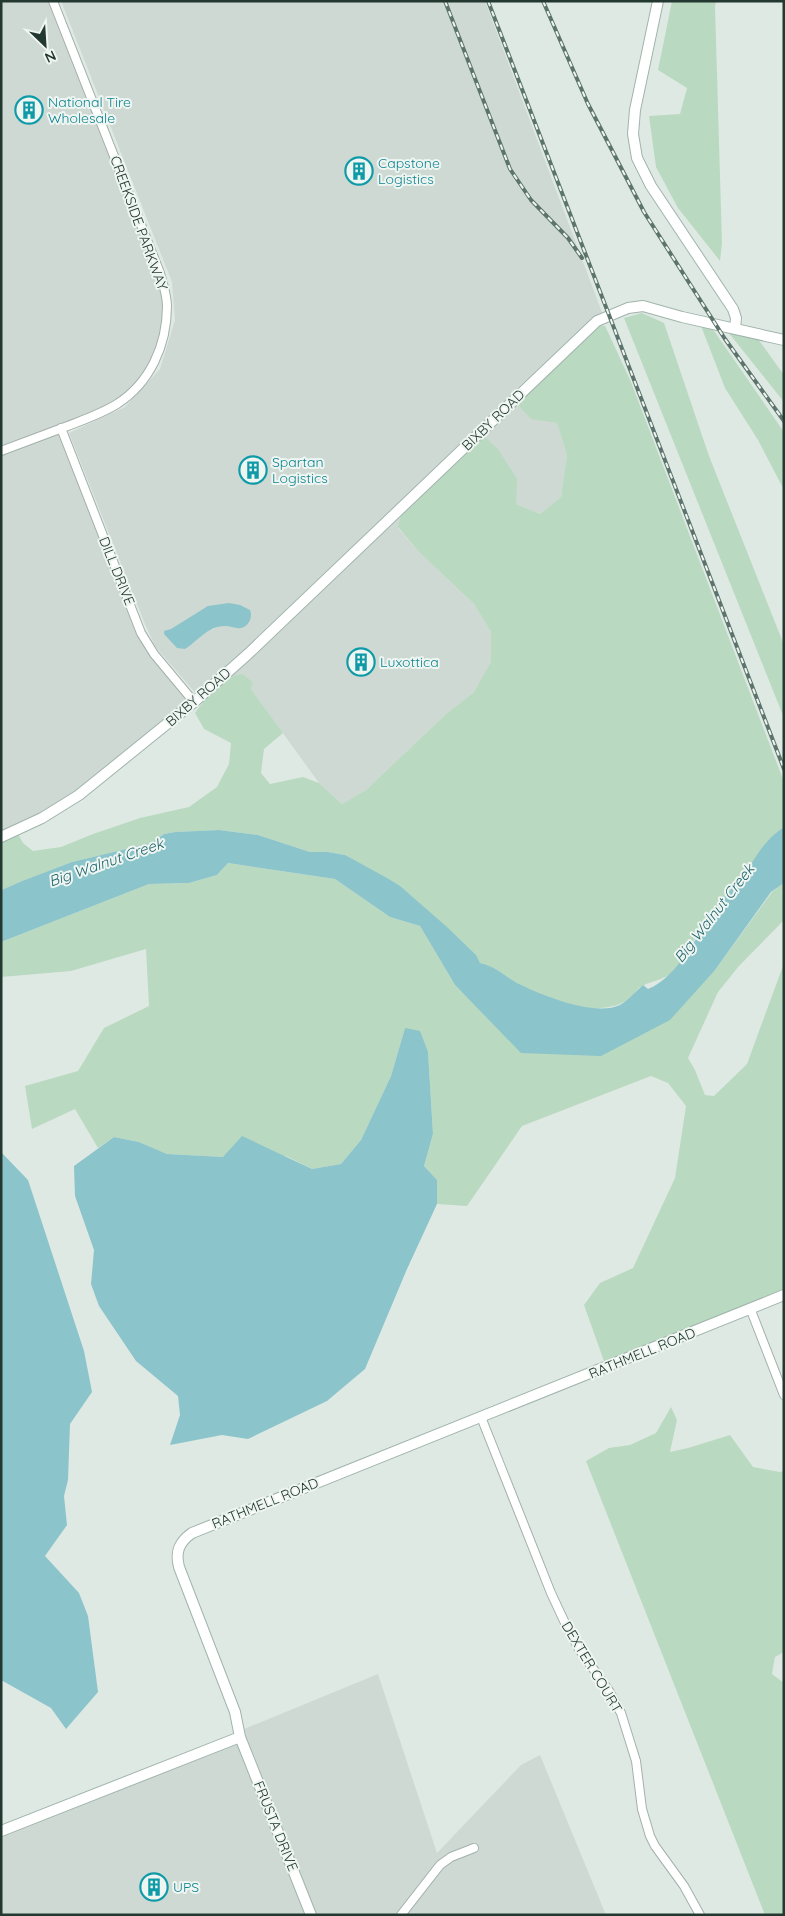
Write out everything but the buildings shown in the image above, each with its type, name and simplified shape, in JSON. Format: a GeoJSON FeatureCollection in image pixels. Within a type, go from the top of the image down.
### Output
{"type":"FeatureCollection","features":[{"type":"Feature","properties":{"kind":"street","name":"CREEKSIDE PARKWAY"},"geometry":{"type":"LineString","coordinates":[[1,451],[103,412],[127,397],[154,364],[166,328],[167,305],[160,273],[53,1]]}},
{"type":"Feature","properties":{"kind":"street"},"geometry":{"type":"LineString","coordinates":[[658,1],[635,110],[633,134],[635,151],[643,174],[650,186],[733,309],[736,318],[735,329]]}},
{"type":"Feature","properties":{"kind":"street","name":"BIXBY ROAD"},"geometry":{"type":"LineString","coordinates":[[1,837],[42,818],[74,799],[194,702],[248,654],[597,321],[628,308],[643,306],[682,317],[784,340]]}},
{"type":"Feature","properties":{"kind":"street","name":"DILL DRIVE"},"geometry":{"type":"LineString","coordinates":[[61,428],[141,633],[154,654],[194,702]]}},
{"type":"Feature","properties":{"kind":"street","name":"RATHMELL ROAD"},"geometry":{"type":"LineString","coordinates":[[240,1737],[235,1712],[179,1567],[176,1554],[181,1541],[192,1532],[784,1295]]}},
{"type":"Feature","properties":{"kind":"street"},"geometry":{"type":"LineString","coordinates":[[750,1308],[784,1395]]}},
{"type":"Feature","properties":{"kind":"street","name":"DEXTER COURT"},"geometry":{"type":"LineString","coordinates":[[481,1417],[551,1593],[565,1623],[579,1649],[609,1691],[621,1714],[636,1760],[642,1810],[650,1836],[684,1886],[700,1915]]}},
{"type":"Feature","properties":{"kind":"street"},"geometry":{"type":"LineString","coordinates":[[1,1831],[240,1737]]}},
{"type":"Feature","properties":{"kind":"street","name":"FRUSTA DRIVE"},"geometry":{"type":"LineString","coordinates":[[240,1737],[311,1915]]}},
{"type":"Feature","properties":{"kind":"street"},"geometry":{"type":"LineString","coordinates":[[401,1915],[440,1865],[451,1857],[474,1848]]}},
{"type":"Feature","properties":{"kind":"shaded area"},"geometry":{"type":"Polygon","coordinates":[[[1,1],[53,1],[160,273],[167,305],[154,364],[127,397],[61,428],[141,633],[194,702],[79,795],[1,837],[1,1]]]}},
{"type":"Feature","properties":{"kind":"shaded area"},"geometry":{"type":"Polygon","coordinates":[[[61,1],[485,1],[603,315],[531,418],[557,423],[567,455],[561,497],[540,514],[516,504],[398,528],[419,552],[474,604],[491,632],[492,662],[474,692],[446,714],[366,790],[342,804],[319,783],[251,689],[253,682],[243,674],[224,681],[203,702],[155,646],[69,433],[125,407],[160,369],[175,320],[172,282],[61,1]]]}},
{"type":"Feature","properties":{"kind":"shaded area"},"geometry":{"type":"Polygon","coordinates":[[[378,1674],[437,1853],[521,1765],[540,1755],[606,1915],[1,1915],[1,1835],[247,1739],[244,1729],[378,1674]]]}},
{"type":"Feature","properties":{"kind":"green space"},"geometry":{"type":"Polygon","coordinates":[[[672,1],[716,1],[722,243],[720,261],[678,208],[656,167],[649,116],[680,114],[687,88],[658,70],[672,1]]]}},
{"type":"Feature","properties":{"kind":"green space"},"geometry":{"type":"Polygon","coordinates":[[[642,313],[664,323],[709,456],[784,645],[784,718],[624,318],[642,313]]]}},
{"type":"Feature","properties":{"kind":"green space"},"geometry":{"type":"Polygon","coordinates":[[[600,325],[605,326],[631,382],[784,782],[784,827],[762,848],[745,873],[700,930],[684,958],[669,975],[639,988],[629,999],[619,1004],[596,1008],[569,1005],[517,983],[495,969],[480,963],[452,932],[435,918],[345,855],[328,852],[310,852],[258,835],[219,830],[164,834],[151,843],[72,862],[1,891],[1,842],[18,834],[23,843],[33,851],[61,847],[140,818],[189,807],[217,787],[229,764],[231,743],[204,729],[195,713],[216,688],[236,675],[243,674],[253,682],[251,689],[283,733],[264,749],[261,773],[270,784],[303,777],[319,783],[342,804],[366,790],[446,714],[474,692],[491,662],[491,632],[474,604],[419,552],[398,527],[401,515],[478,441],[485,437],[498,449],[517,479],[516,504],[540,514],[561,497],[567,455],[557,423],[531,419],[517,404],[600,325]]]}},
{"type":"Feature","properties":{"kind":"green space"},"geometry":{"type":"Polygon","coordinates":[[[701,326],[712,328],[784,432],[784,490],[758,440],[725,388],[701,326]]]}},
{"type":"Feature","properties":{"kind":"green space"},"geometry":{"type":"Polygon","coordinates":[[[728,332],[758,339],[784,375],[784,402],[728,332]]]}},
{"type":"Feature","properties":{"kind":"green space"},"geometry":{"type":"Polygon","coordinates":[[[228,863],[335,879],[390,917],[420,926],[455,985],[521,1052],[715,970],[772,892],[784,883],[784,920],[739,966],[718,992],[688,1058],[705,1095],[714,1096],[747,1064],[784,963],[784,1291],[605,1364],[584,1305],[600,1283],[633,1268],[675,1178],[686,1106],[668,1083],[651,1076],[522,1126],[467,1206],[437,1204],[437,1180],[424,1166],[433,1134],[428,1052],[405,1028],[391,1076],[361,1140],[341,1164],[312,1169],[286,1156],[223,1157],[167,1154],[139,1142],[114,1137],[98,1148],[75,1109],[32,1129],[25,1086],[78,1071],[104,1028],[149,1006],[146,949],[71,971],[1,977],[1,942],[149,884],[189,883],[217,875],[228,863]]]}},
{"type":"Feature","properties":{"kind":"green space"},"geometry":{"type":"Polygon","coordinates":[[[671,1407],[677,1420],[670,1452],[730,1435],[753,1467],[780,1472],[784,1471],[784,1652],[775,1657],[772,1674],[784,1683],[784,1915],[765,1915],[586,1461],[609,1448],[630,1445],[656,1433],[671,1407]]]}},
{"type":"Feature","properties":{"kind":"water"},"geometry":{"type":"Polygon","coordinates":[[[229,603],[240,605],[250,610],[251,618],[244,627],[219,626],[213,628],[185,649],[177,648],[164,634],[164,631],[171,629],[208,606],[229,603]]]}},
{"type":"Feature","properties":{"kind":"water","name":"Big Walnut Creek"},"geometry":{"type":"Polygon","coordinates":[[[784,827],[784,883],[771,892],[715,970],[670,1020],[601,1056],[521,1053],[455,985],[420,926],[390,917],[335,879],[228,863],[217,875],[189,883],[149,884],[1,942],[2,890],[72,862],[151,843],[164,834],[219,830],[258,835],[310,852],[328,852],[345,855],[400,886],[447,927],[476,955],[480,963],[495,969],[517,983],[553,998],[582,1006],[609,1008],[623,1003],[643,985],[648,989],[669,975],[687,953],[718,905],[745,873],[762,848],[784,827]]]}},
{"type":"Feature","properties":{"kind":"water"},"geometry":{"type":"Polygon","coordinates":[[[405,1028],[420,1031],[428,1052],[433,1134],[424,1166],[437,1180],[437,1204],[365,1369],[327,1401],[248,1439],[222,1435],[170,1445],[180,1415],[178,1396],[136,1361],[99,1306],[91,1284],[94,1250],[75,1196],[74,1166],[114,1137],[139,1142],[167,1154],[223,1157],[242,1136],[312,1169],[341,1164],[361,1140],[391,1076],[405,1028]]]}},
{"type":"Feature","properties":{"kind":"water"},"geometry":{"type":"Polygon","coordinates":[[[1,1152],[28,1180],[84,1351],[92,1392],[70,1424],[68,1480],[64,1496],[67,1525],[45,1556],[79,1593],[88,1616],[98,1692],[66,1729],[51,1708],[1,1680],[1,1152]]]}},
{"type":"Feature","properties":{"kind":"railway"},"geometry":{"type":"LineString","coordinates":[[445,1],[510,169],[531,200],[568,238],[582,258]]}},
{"type":"Feature","properties":{"kind":"railway"},"geometry":{"type":"LineString","coordinates":[[488,1],[784,769]]}},
{"type":"Feature","properties":{"kind":"railway"},"geometry":{"type":"LineString","coordinates":[[543,1],[588,104],[644,212],[725,339],[784,421]]}},
{"type":"Feature","properties":{"kind":"place","name":"National Tire Wholesale"},"geometry":{"type":"Point","coordinates":[29,110]}},
{"type":"Feature","properties":{"kind":"place","name":"Capstone Logistics"},"geometry":{"type":"Point","coordinates":[359,171]}},
{"type":"Feature","properties":{"kind":"place","name":"Spartan Logistics"},"geometry":{"type":"Point","coordinates":[253,470]}},
{"type":"Feature","properties":{"kind":"place","name":"Luxottica"},"geometry":{"type":"Point","coordinates":[361,662]}},
{"type":"Feature","properties":{"kind":"place","name":"UPS"},"geometry":{"type":"Point","coordinates":[154,1887]}}]}
